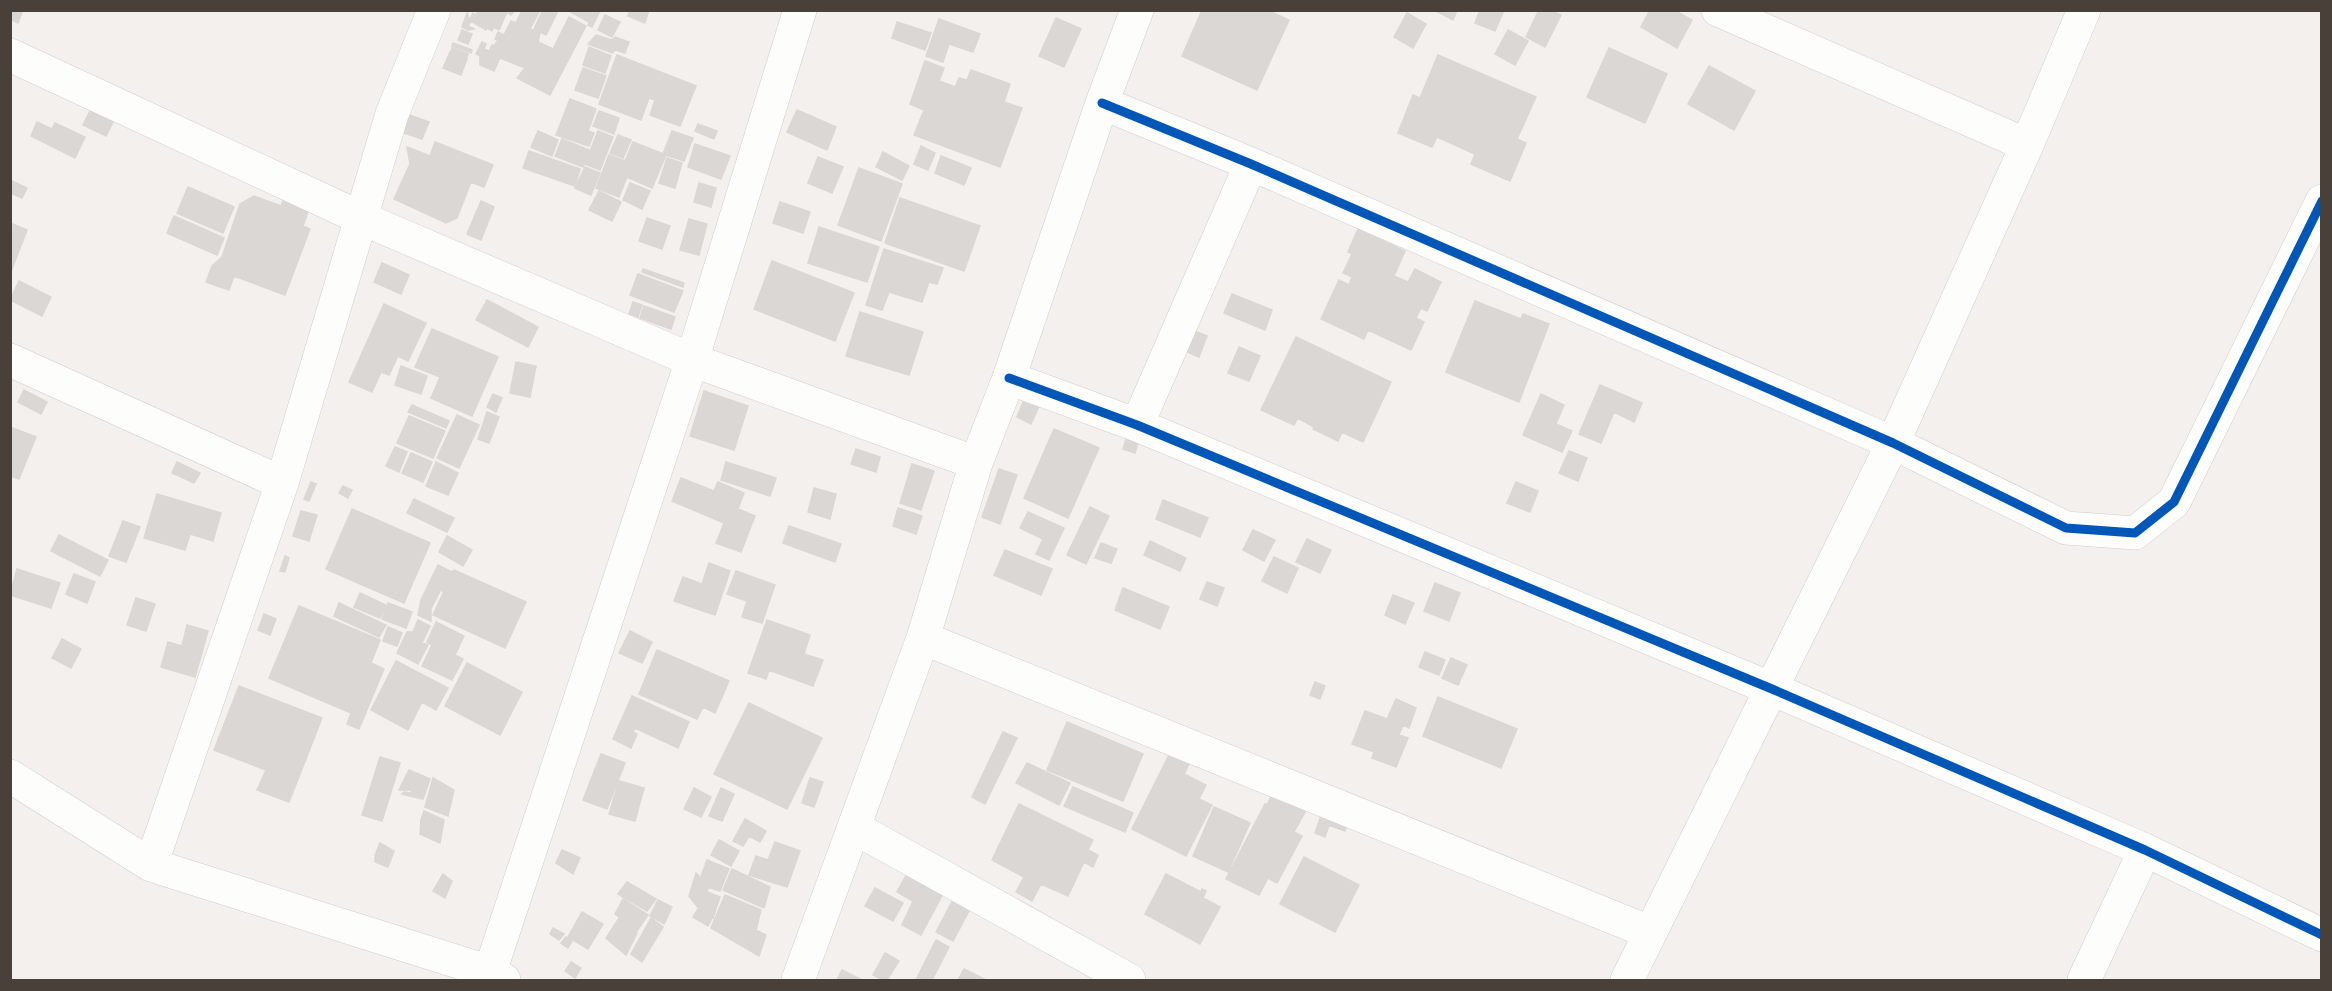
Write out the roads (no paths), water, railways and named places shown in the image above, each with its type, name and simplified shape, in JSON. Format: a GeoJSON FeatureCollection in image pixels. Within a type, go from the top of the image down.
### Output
{"type":"FeatureCollection","features":[{"type":"Feature","properties":{"kind":"street"},"geometry":{"type":"LineString","coordinates":[[151,865],[282,483],[392,114],[434,10]]}},
{"type":"Feature","properties":{"kind":"street"},"geometry":{"type":"LineString","coordinates":[[10,776],[151,865],[497,976],[800,10]]}},
{"type":"Feature","properties":{"kind":"street"},"geometry":{"type":"LineString","coordinates":[[798,981],[923,638],[976,463],[1009,378],[1102,103],[1137,10]]}},
{"type":"Feature","properties":{"kind":"street"},"geometry":{"type":"LineString","coordinates":[[1718,10],[2027,145]]}},
{"type":"Feature","properties":{"kind":"street"},"geometry":{"type":"LineString","coordinates":[[1627,981],[1893,443],[2027,145],[2084,10]]}},
{"type":"Feature","properties":{"kind":"street"},"geometry":{"type":"LineString","coordinates":[[10,55],[361,218],[692,360],[976,463]]}},
{"type":"Feature","properties":{"kind":"street"},"geometry":{"type":"LineString","coordinates":[[1102,103],[1251,164],[1893,443],[2066,528],[2135,533],[2174,502],[2322,201]]}},
{"type":"Feature","properties":{"kind":"street"},"geometry":{"type":"LineString","coordinates":[[1137,425],[1251,164]]}},
{"type":"Feature","properties":{"kind":"street"},"geometry":{"type":"LineString","coordinates":[[10,360],[282,483]]}},
{"type":"Feature","properties":{"kind":"street"},"geometry":{"type":"LineString","coordinates":[[1009,378],[1137,425],[1772,689],[2145,850],[2322,935]]}},
{"type":"Feature","properties":{"kind":"street"},"geometry":{"type":"LineString","coordinates":[[923,638],[1650,932]]}},
{"type":"Feature","properties":{"kind":"street"},"geometry":{"type":"LineString","coordinates":[[855,828],[1129,981]]}},
{"type":"Feature","properties":{"kind":"street"},"geometry":{"type":"LineString","coordinates":[[2084,981],[2145,850]]}}]}
